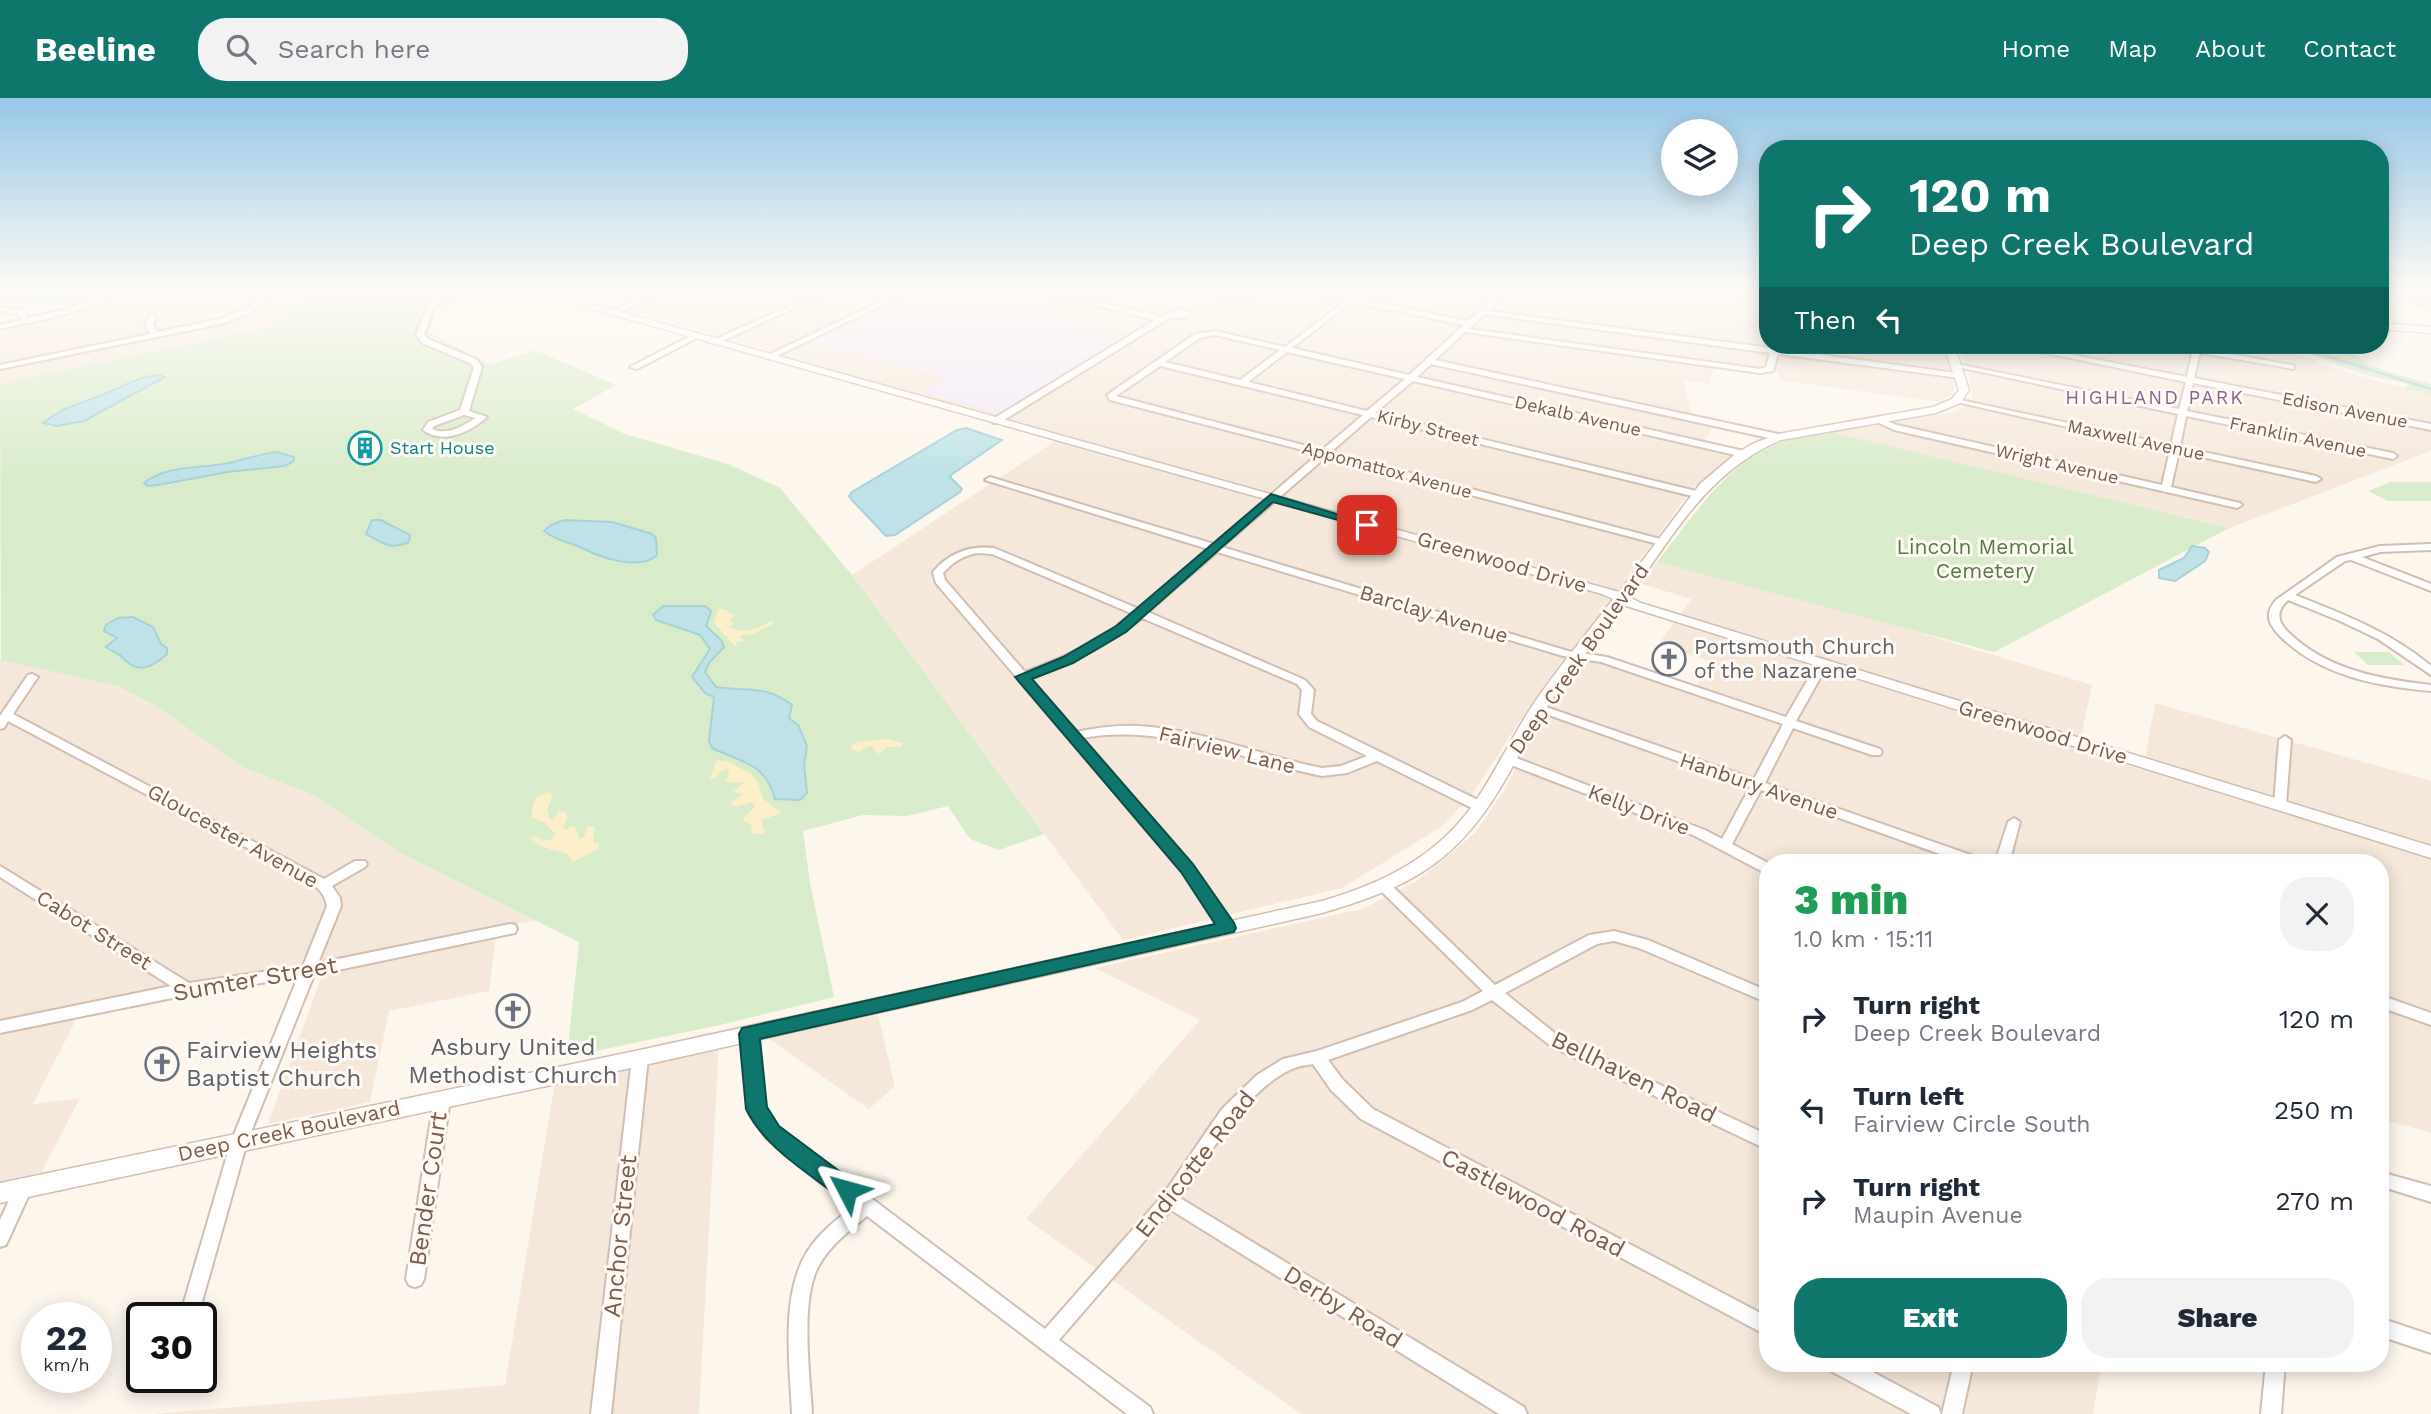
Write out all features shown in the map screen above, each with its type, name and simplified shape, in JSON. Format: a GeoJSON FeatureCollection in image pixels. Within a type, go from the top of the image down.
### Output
{"type":"FeatureCollection","features":[{"type":"Feature","properties":{"kind":"street"},"geometry":{"type":"LineString","coordinates":[[0,367],[40,354]]}},
{"type":"Feature","properties":{"kind":"street"},"geometry":{"type":"LineString","coordinates":[[457,354],[473,361],[478,367],[464,412]]}},
{"type":"Feature","properties":{"kind":"street"},"geometry":{"type":"LineString","coordinates":[[634,367],[660,354]]}},
{"type":"Feature","properties":{"kind":"street","name":"Greenwood Drive"},"geometry":{"type":"LineString","coordinates":[[759,354],[1606,592],[1636,606],[2431,852]]}},
{"type":"Feature","properties":{"kind":"street"},"geometry":{"type":"LineString","coordinates":[[768,357],[773,354]]}},
{"type":"Feature","properties":{"kind":"street"},"geometry":{"type":"LineString","coordinates":[[996,421],[1104,354]]}},
{"type":"Feature","properties":{"kind":"street","name":"Dekalb Avenue"},"geometry":{"type":"LineString","coordinates":[[1159,363],[1172,354]]}},
{"type":"Feature","properties":{"kind":"street"},"geometry":{"type":"LineString","coordinates":[[1242,382],[1280,354]]}},
{"type":"Feature","properties":{"kind":"street","name":"Dekalb Avenue"},"geometry":{"type":"LineString","coordinates":[[1311,354],[1744,454]]}},
{"type":"Feature","properties":{"kind":"street"},"geometry":{"type":"LineString","coordinates":[[1022,677],[1087,651],[1121,629],[1435,354]]}},
{"type":"Feature","properties":{"kind":"street"},"geometry":{"type":"LineString","coordinates":[[1649,354],[1759,371],[1770,369],[1774,354]]}},
{"type":"Feature","properties":{"kind":"street"},"geometry":{"type":"LineString","coordinates":[[1827,354],[1959,371]]}},
{"type":"Feature","properties":{"kind":"street"},"geometry":{"type":"LineString","coordinates":[[1953,354],[1964,390],[1956,401]]}},
{"type":"Feature","properties":{"kind":"street","name":"Edison Avenue"},"geometry":{"type":"LineString","coordinates":[[2059,354],[2431,427]]}},
{"type":"Feature","properties":{"kind":"street"},"geometry":{"type":"LineString","coordinates":[[2166,489],[2195,354]]}},
{"type":"Feature","properties":{"kind":"street"},"geometry":{"type":"LineString","coordinates":[[2223,354],[2291,367]]}},
{"type":"Feature","properties":{"kind":"street"},"geometry":{"type":"LineString","coordinates":[[1428,361],[1778,437]]}},
{"type":"Feature","properties":{"kind":"street","name":"Kirby Street"},"geometry":{"type":"LineString","coordinates":[[1159,363],[1696,494]]}},
{"type":"Feature","properties":{"kind":"street","name":"Appomattox Avenue"},"geometry":{"type":"LineString","coordinates":[[1159,363],[1112,392],[1113,398],[1661,542]]}},
{"type":"Feature","properties":{"kind":"street","name":"Franklin Avenue"},"geometry":{"type":"LineString","coordinates":[[1959,371],[2393,456]]}},
{"type":"Feature","properties":{"kind":"street","name":"Deep Creek Boulevard"},"geometry":{"type":"LineString","coordinates":[[0,1193],[749,1034],[1322,907],[1385,887],[1400,880],[1453,840],[1471,821],[1539,708],[1709,479],[1744,454],[1778,437],[1936,410],[1956,401]]}},
{"type":"Feature","properties":{"kind":"street","name":"Maxwell Avenue"},"geometry":{"type":"LineString","coordinates":[[1956,401],[2316,479]]}},
{"type":"Feature","properties":{"kind":"street"},"geometry":{"type":"LineString","coordinates":[[464,412],[483,417],[451,435],[436,435],[427,430],[431,424],[464,412]]}},
{"type":"Feature","properties":{"kind":"street","name":"Wright Avenue"},"geometry":{"type":"LineString","coordinates":[[1877,420],[1894,427],[2237,505]]}},
{"type":"Feature","properties":{"kind":"street","name":"Barclay Avenue"},"geometry":{"type":"LineString","coordinates":[[990,480],[1554,650],[1603,659],[1876,752]]}},
{"type":"Feature","properties":{"kind":"street"},"geometry":{"type":"LineString","coordinates":[[2431,547],[2380,550],[2341,559],[2287,596],[2275,606],[2272,614],[2275,625],[2295,646],[2314,657],[2355,674],[2431,688]]}},
{"type":"Feature","properties":{"kind":"street"},"geometry":{"type":"LineString","coordinates":[[1227,928],[1187,868],[940,581],[938,572],[955,557],[974,550],[994,551],[1301,682],[1308,690],[1305,714],[1313,724],[1479,806]]}},
{"type":"Feature","properties":{"kind":"street"},"geometry":{"type":"LineString","coordinates":[[2350,556],[2431,588]]}},
{"type":"Feature","properties":{"kind":"street"},"geometry":{"type":"LineString","coordinates":[[2287,596],[2362,626],[2407,653],[2431,672]]}},
{"type":"Feature","properties":{"kind":"street"},"geometry":{"type":"LineString","coordinates":[[1724,845],[1759,786],[1822,664]]}},
{"type":"Feature","properties":{"kind":"street"},"geometry":{"type":"LineString","coordinates":[[4,720],[32,677]]}},
{"type":"Feature","properties":{"kind":"street","name":"Hanbury Avenue"},"geometry":{"type":"LineString","coordinates":[[1539,708],[1954,854]]}},
{"type":"Feature","properties":{"kind":"street","name":"Gloucester Avenue"},"geometry":{"type":"LineString","coordinates":[[4,720],[324,885],[332,892],[334,906],[239,1142],[193,1302]]}},
{"type":"Feature","properties":{"kind":"street","name":"Fairview Lane"},"geometry":{"type":"LineString","coordinates":[[1074,736],[1108,729],[1170,732],[1322,772],[1343,770],[1377,756]]}},
{"type":"Feature","properties":{"kind":"street"},"geometry":{"type":"LineString","coordinates":[[2280,805],[2285,740]]}},
{"type":"Feature","properties":{"kind":"street","name":"Kelly Drive"},"geometry":{"type":"LineString","coordinates":[[1507,759],[1724,845],[1759,864]]}},
{"type":"Feature","properties":{"kind":"street"},"geometry":{"type":"LineString","coordinates":[[2005,854],[2014,822]]}},
{"type":"Feature","properties":{"kind":"street"},"geometry":{"type":"LineString","coordinates":[[324,885],[360,864]]}},
{"type":"Feature","properties":{"kind":"street","name":"Cabot Street"},"geometry":{"type":"LineString","coordinates":[[0,871],[187,989]]}},
{"type":"Feature","properties":{"kind":"street","name":"Bellhaven Road"},"geometry":{"type":"LineString","coordinates":[[1385,887],[1493,992],[1557,1043],[1759,1139]]}},
{"type":"Feature","properties":{"kind":"street","name":"Sumter Street"},"geometry":{"type":"LineString","coordinates":[[0,1027],[187,989],[310,970],[510,929]]}},
{"type":"Feature","properties":{"kind":"street","name":"Endicotte Road"},"geometry":{"type":"LineString","coordinates":[[1047,1340],[1169,1200],[1228,1114],[1263,1080],[1289,1063],[1317,1057],[1447,1014],[1594,939],[1614,936],[1643,944],[1759,993]]}},
{"type":"Feature","properties":{"kind":"street"},"geometry":{"type":"LineString","coordinates":[[2389,1004],[2431,1019]]}},
{"type":"Feature","properties":{"kind":"street"},"geometry":{"type":"LineString","coordinates":[[749,1034],[756,1109],[772,1133],[1143,1414]]}},
{"type":"Feature","properties":{"kind":"street","name":"Castlewood Road"},"geometry":{"type":"LineString","coordinates":[[1317,1057],[1337,1085],[1367,1114],[1759,1322]]}},
{"type":"Feature","properties":{"kind":"street","name":"Anchor Street"},"geometry":{"type":"LineString","coordinates":[[601,1414],[640,1058]]}},
{"type":"Feature","properties":{"kind":"street","name":"Bender Court"},"geometry":{"type":"LineString","coordinates":[[415,1279],[442,1099]]}},
{"type":"Feature","properties":{"kind":"street"},"geometry":{"type":"LineString","coordinates":[[2389,1182],[2431,1194]]}},
{"type":"Feature","properties":{"kind":"street"},"geometry":{"type":"LineString","coordinates":[[0,1239],[23,1188]]}},
{"type":"Feature","properties":{"kind":"street","name":"Derby Road"},"geometry":{"type":"LineString","coordinates":[[1169,1200],[1517,1414]]}},
{"type":"Feature","properties":{"kind":"street"},"geometry":{"type":"LineString","coordinates":[[802,1414],[800,1299],[808,1269],[831,1234],[867,1206]]}},
{"type":"Feature","properties":{"kind":"street"},"geometry":{"type":"LineString","coordinates":[[2389,1330],[2431,1344]]}},
{"type":"Feature","properties":{"kind":"street"},"geometry":{"type":"LineString","coordinates":[[1853,1372],[1931,1414]]}},
{"type":"Feature","properties":{"kind":"street"},"geometry":{"type":"LineString","coordinates":[[1952,1414],[1963,1372]]}},
{"type":"Feature","properties":{"kind":"street"},"geometry":{"type":"LineString","coordinates":[[2271,1414],[2275,1372]]}},
{"type":"Feature","properties":{"kind":"shaded area"},"geometry":{"type":"Polygon","coordinates":[[[0,354],[140,354],[0,384],[0,354]]]}},
{"type":"Feature","properties":{"kind":"shaded area"},"geometry":{"type":"Polygon","coordinates":[[[781,354],[1946,354],[1955,386],[1953,394],[1939,402],[1778,380],[1779,371],[1715,362],[1710,384],[1683,380],[1694,421],[1714,425],[1700,448],[1732,455],[1693,488],[1518,724],[1472,795],[1441,827],[1342,888],[1123,940],[852,575],[1063,436],[781,354]]]}},
{"type":"Feature","properties":{"kind":"shaded area"},"geometry":{"type":"Polygon","coordinates":[[[859,354],[1096,354],[999,413],[922,392],[946,378],[859,354]]]}},
{"type":"Feature","properties":{"kind":"shaded area"},"geometry":{"type":"Polygon","coordinates":[[[1962,354],[2294,354],[2317,360],[2317,364],[2431,395],[2431,425],[2352,410],[2353,415],[2431,430],[2431,451],[2230,528],[1829,433],[1954,412],[1974,402],[1962,354]]]}},
{"type":"Feature","properties":{"kind":"shaded area"},"geometry":{"type":"Polygon","coordinates":[[[1657,562],[1849,611],[2092,685],[2078,750],[2143,770],[2155,703],[2431,781],[2431,1133],[2389,1121],[2389,854],[1759,854],[1759,1372],[2100,1372],[2093,1414],[1301,1414],[1026,1219],[1200,1020],[1095,968],[1362,909],[1417,881],[1476,832],[1503,792],[1531,738],[1587,659],[1691,694],[1712,662],[1658,645],[1691,599],[1642,584],[1657,562]]]}},
{"type":"Feature","properties":{"kind":"shaded area"},"geometry":{"type":"Polygon","coordinates":[[[0,659],[117,686],[156,706],[243,767],[315,796],[398,851],[536,920],[497,927],[489,991],[389,1011],[370,1102],[268,1124],[328,959],[84,1004],[33,1104],[80,1098],[41,1173],[0,1182],[0,659]]]}},
{"type":"Feature","properties":{"kind":"shaded area"},"geometry":{"type":"Polygon","coordinates":[[[878,1015],[895,1086],[869,1109],[768,1038],[878,1015]]]}},
{"type":"Feature","properties":{"kind":"shaded area"},"geometry":{"type":"Polygon","coordinates":[[[719,1044],[699,1414],[153,1414],[505,1385],[555,1082],[719,1044]]]}},
{"type":"Feature","properties":{"kind":"green space"},"geometry":{"type":"Polygon","coordinates":[[[140,354],[470,354],[490,365],[522,354],[545,354],[616,385],[573,409],[625,434],[728,464],[780,488],[852,575],[1044,834],[999,850],[970,839],[948,806],[907,816],[863,815],[803,831],[810,883],[834,997],[720,1025],[567,1057],[579,942],[397,851],[315,796],[243,767],[156,706],[117,686],[1,660],[0,384],[140,354]]]}},
{"type":"Feature","properties":{"kind":"green space"},"geometry":{"type":"Polygon","coordinates":[[[2310,354],[2354,354],[2368,364],[2431,384],[2431,395],[2405,388],[2408,384],[2369,376],[2310,354]]]}},
{"type":"Feature","properties":{"kind":"green space","name":"Lincoln Memorial Cemetery"},"geometry":{"type":"Polygon","coordinates":[[[1835,433],[2229,528],[1994,652],[1657,562],[1713,491],[1746,461],[1786,441],[1835,433]]]}},
{"type":"Feature","properties":{"kind":"green space"},"geometry":{"type":"Polygon","coordinates":[[[2391,482],[2431,482],[2431,501],[2388,501],[2368,491],[2391,482]]]}},
{"type":"Feature","properties":{"kind":"green space"},"geometry":{"type":"Polygon","coordinates":[[[2354,652],[2389,652],[2404,665],[2368,665],[2354,652]]]}},
{"type":"Feature","properties":{"kind":"sand"},"geometry":{"type":"Polygon","coordinates":[[[717,609],[724,609],[734,616],[730,621],[734,624],[728,626],[738,630],[760,627],[770,621],[773,624],[753,634],[739,636],[745,641],[737,642],[736,647],[713,622],[717,609]]]}},
{"type":"Feature","properties":{"kind":"sand"},"geometry":{"type":"Polygon","coordinates":[[[886,739],[903,743],[902,747],[887,747],[879,754],[870,745],[859,752],[851,749],[852,745],[858,742],[886,739]]]}},
{"type":"Feature","properties":{"kind":"sand"},"geometry":{"type":"Polygon","coordinates":[[[717,760],[727,761],[751,774],[758,782],[763,799],[782,813],[761,820],[765,834],[751,834],[752,825],[742,819],[754,808],[754,804],[751,802],[736,807],[730,803],[743,794],[733,792],[744,782],[725,782],[728,769],[710,779],[717,760]]]}},
{"type":"Feature","properties":{"kind":"sand"},"geometry":{"type":"Polygon","coordinates":[[[549,792],[553,796],[547,809],[549,817],[552,820],[560,811],[566,812],[567,819],[563,827],[567,830],[571,825],[575,827],[580,839],[584,837],[587,826],[595,827],[593,842],[599,844],[598,849],[573,862],[567,854],[544,847],[531,838],[536,836],[543,841],[552,839],[555,834],[545,823],[531,817],[539,795],[549,792]]]}},
{"type":"Feature","properties":{"kind":"water"},"geometry":{"type":"Polygon","coordinates":[[[158,375],[165,377],[84,421],[57,426],[43,423],[66,408],[158,375]]]}},
{"type":"Feature","properties":{"kind":"water"},"geometry":{"type":"Polygon","coordinates":[[[966,428],[1002,440],[951,475],[962,489],[960,492],[895,535],[886,536],[849,496],[957,430],[966,428]]]}},
{"type":"Feature","properties":{"kind":"water"},"geometry":{"type":"Polygon","coordinates":[[[277,452],[294,457],[293,462],[284,466],[227,472],[158,485],[148,486],[144,483],[174,470],[229,463],[277,452]]]}},
{"type":"Feature","properties":{"kind":"water"},"geometry":{"type":"Polygon","coordinates":[[[372,520],[381,520],[410,535],[409,542],[391,546],[366,534],[372,520]]]}},
{"type":"Feature","properties":{"kind":"water"},"geometry":{"type":"Polygon","coordinates":[[[564,520],[612,522],[652,534],[656,538],[657,555],[650,560],[631,563],[611,559],[544,531],[564,520]]]}},
{"type":"Feature","properties":{"kind":"water"},"geometry":{"type":"Polygon","coordinates":[[[2192,546],[2205,548],[2209,552],[2205,561],[2175,581],[2159,578],[2159,570],[2184,558],[2192,546]]]}},
{"type":"Feature","properties":{"kind":"water"},"geometry":{"type":"Polygon","coordinates":[[[663,606],[705,606],[711,611],[706,626],[721,640],[724,647],[709,663],[705,672],[716,687],[764,691],[792,705],[789,718],[798,725],[807,746],[804,764],[807,793],[800,800],[775,799],[771,787],[759,771],[712,748],[709,741],[714,697],[705,693],[692,677],[710,649],[700,635],[656,620],[653,615],[663,606]]]}},
{"type":"Feature","properties":{"kind":"water"},"geometry":{"type":"Polygon","coordinates":[[[133,617],[153,627],[161,644],[167,648],[167,654],[143,668],[132,666],[106,647],[117,638],[104,631],[106,625],[118,618],[133,617]]]}},
{"type":"Feature","properties":{"kind":"waterway"},"geometry":{"type":"LineString","coordinates":[[2318,354],[2431,389]]}},
{"type":"Feature","properties":{"kind":"place","name":"Start House"},"geometry":{"type":"Point","coordinates":[365,448]}},
{"type":"Feature","properties":{"kind":"place","name":"Portsmouth Church of the Nazarene"},"geometry":{"type":"Point","coordinates":[1669,659]}},
{"type":"Feature","properties":{"kind":"place","name":"Asbury United Methodist Church"},"geometry":{"type":"Point","coordinates":[513,1011]}},
{"type":"Feature","properties":{"kind":"place","name":"Fairview Heights Baptist Church"},"geometry":{"type":"Point","coordinates":[162,1064]}},
{"type":"Feature","properties":{"kind":"district","name":"HIGHLAND PARK"},"geometry":{"type":"Point","coordinates":[2155,397]}},
{"type":"Feature","properties":{"kind":"route"},"geometry":{"type":"LineString","coordinates":[[847,1190],[772,1133],[756,1109],[749,1034],[1227,928],[1187,868],[1022,677],[1087,651],[1121,629],[1271,498],[1367,525]]}}]}
